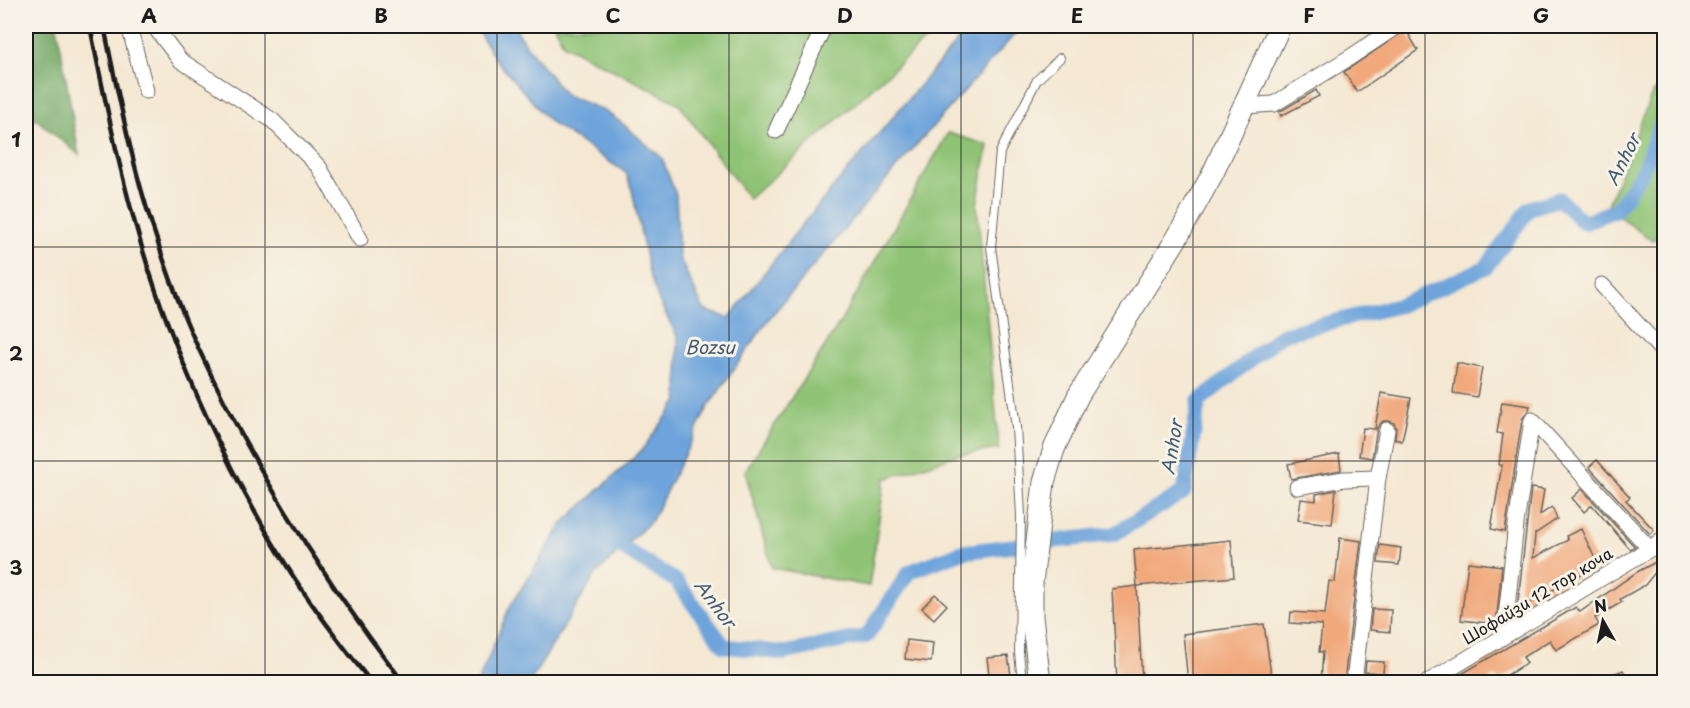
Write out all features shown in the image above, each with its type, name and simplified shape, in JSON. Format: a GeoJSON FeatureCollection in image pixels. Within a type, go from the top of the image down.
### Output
{"type":"FeatureCollection","features":[{"type":"Feature","properties":{"kind":"main road"},"geometry":{"type":"LineString","coordinates":[[1040,682],[1032,617],[1025,584],[1030,513],[1065,422],[1078,396],[1177,238],[1213,173],[1280,26]]}},
{"type":"Feature","properties":{"kind":"street"},"geometry":{"type":"LineString","coordinates":[[129,26],[146,92]]}},
{"type":"Feature","properties":{"kind":"street"},"geometry":{"type":"LineString","coordinates":[[154,26],[180,60],[272,120],[319,167],[360,239]]}},
{"type":"Feature","properties":{"kind":"street"},"geometry":{"type":"LineString","coordinates":[[776,131],[824,26]]}},
{"type":"Feature","properties":{"kind":"street"},"geometry":{"type":"LineString","coordinates":[[1244,106],[1274,104],[1397,26]]}},
{"type":"Feature","properties":{"kind":"street"},"geometry":{"type":"LineString","coordinates":[[1602,285],[1665,353]]}},
{"type":"Feature","properties":{"kind":"street"},"geometry":{"type":"LineString","coordinates":[[1504,636],[1516,524],[1532,420],[1650,549]]}},
{"type":"Feature","properties":{"kind":"street"},"geometry":{"type":"LineString","coordinates":[[1354,682],[1378,478],[1387,430]]}},
{"type":"Feature","properties":{"kind":"street"},"geometry":{"type":"LineString","coordinates":[[1297,487],[1344,479],[1378,478]]}},
{"type":"Feature","properties":{"kind":"street","name":"Шофайзи 12 тор коча"},"geometry":{"type":"LineString","coordinates":[[1428,682],[1665,538]]}},
{"type":"Feature","properties":{"kind":"lane"},"geometry":{"type":"LineString","coordinates":[[1030,513],[992,247],[1000,152],[1037,80],[1060,58]]}},
{"type":"Feature","properties":{"kind":"lane"},"geometry":{"type":"LineString","coordinates":[[1022,682],[1019,653],[1025,584]]}},
{"type":"Feature","properties":{"kind":"green space"},"geometry":{"type":"Polygon","coordinates":[[[26,26],[57,26],[79,155],[26,111],[26,26]]]}},
{"type":"Feature","properties":{"kind":"green space"},"geometry":{"type":"Polygon","coordinates":[[[554,26],[941,26],[749,199],[678,103],[564,45],[554,26]]]}},
{"type":"Feature","properties":{"kind":"green space"},"geometry":{"type":"Polygon","coordinates":[[[1664,82],[1664,229],[1652,241],[1607,207],[1652,94],[1664,82]]]}},
{"type":"Feature","properties":{"kind":"green space"},"geometry":{"type":"Polygon","coordinates":[[[948,133],[988,145],[977,205],[999,449],[957,455],[885,479],[869,586],[772,568],[745,471],[841,321],[948,133]]]}},
{"type":"Feature","properties":{"kind":"water","name":"Bozsu"},"geometry":{"type":"Polygon","coordinates":[[[475,26],[515,26],[523,41],[565,95],[603,110],[622,123],[662,158],[676,195],[679,257],[704,310],[729,318],[805,221],[970,26],[1022,26],[896,168],[768,320],[708,407],[652,520],[596,574],[530,682],[478,682],[510,606],[563,523],[641,451],[678,401],[678,338],[658,299],[649,273],[632,190],[626,173],[550,122],[495,59],[475,26]]]}},
{"type":"Feature","properties":{"kind":"building"},"geometry":{"type":"Polygon","coordinates":[[[1406,30],[1418,50],[1357,92],[1344,72],[1406,30]]]}},
{"type":"Feature","properties":{"kind":"building"},"geometry":{"type":"Polygon","coordinates":[[[1316,90],[1319,96],[1281,116],[1279,112],[1316,90]]]}},
{"type":"Feature","properties":{"kind":"building"},"geometry":{"type":"Polygon","coordinates":[[[1457,363],[1482,368],[1477,397],[1453,393],[1457,363]]]}},
{"type":"Feature","properties":{"kind":"building"},"geometry":{"type":"Polygon","coordinates":[[[1381,393],[1411,398],[1402,441],[1395,439],[1394,423],[1383,421],[1377,428],[1372,458],[1359,456],[1363,428],[1375,429],[1381,393]]]}},
{"type":"Feature","properties":{"kind":"building"},"geometry":{"type":"Polygon","coordinates":[[[1502,402],[1530,406],[1522,419],[1505,532],[1491,529],[1502,465],[1499,465],[1503,434],[1497,433],[1502,402]]]}},
{"type":"Feature","properties":{"kind":"building"},"geometry":{"type":"Polygon","coordinates":[[[1339,454],[1341,470],[1291,479],[1288,464],[1339,454]]]}},
{"type":"Feature","properties":{"kind":"building"},"geometry":{"type":"Polygon","coordinates":[[[1597,460],[1630,497],[1626,500],[1654,530],[1650,534],[1589,467],[1597,460]]]}},
{"type":"Feature","properties":{"kind":"building"},"geometry":{"type":"Polygon","coordinates":[[[1531,488],[1544,490],[1540,515],[1552,507],[1557,519],[1535,534],[1533,558],[1568,540],[1566,536],[1581,529],[1598,565],[1517,610],[1531,488]]]}},
{"type":"Feature","properties":{"kind":"building"},"geometry":{"type":"Polygon","coordinates":[[[1582,489],[1635,547],[1630,549],[1592,505],[1584,512],[1572,498],[1582,489]]]}},
{"type":"Feature","properties":{"kind":"building"},"geometry":{"type":"Polygon","coordinates":[[[1336,490],[1332,524],[1298,520],[1301,499],[1316,501],[1316,494],[1336,490]]]}},
{"type":"Feature","properties":{"kind":"building"},"geometry":{"type":"Polygon","coordinates":[[[1340,538],[1361,541],[1344,682],[1321,682],[1323,652],[1319,652],[1322,625],[1290,623],[1291,612],[1325,614],[1329,581],[1335,582],[1340,538]]]}},
{"type":"Feature","properties":{"kind":"building"},"geometry":{"type":"Polygon","coordinates":[[[1231,540],[1234,577],[1137,586],[1134,550],[1231,540]]]}},
{"type":"Feature","properties":{"kind":"building"},"geometry":{"type":"Polygon","coordinates":[[[1380,545],[1401,548],[1399,565],[1378,563],[1380,545]]]}},
{"type":"Feature","properties":{"kind":"building"},"geometry":{"type":"Polygon","coordinates":[[[1665,557],[1645,585],[1620,599],[1622,602],[1595,618],[1599,625],[1556,650],[1550,640],[1523,657],[1527,663],[1499,680],[1496,676],[1485,682],[1448,682],[1576,607],[1580,612],[1637,572],[1665,557]]]}},
{"type":"Feature","properties":{"kind":"building"},"geometry":{"type":"Polygon","coordinates":[[[1468,562],[1502,566],[1496,624],[1461,620],[1468,562]]]}},
{"type":"Feature","properties":{"kind":"building"},"geometry":{"type":"Polygon","coordinates":[[[1137,586],[1142,682],[1117,682],[1112,589],[1137,586]]]}},
{"type":"Feature","properties":{"kind":"building"},"geometry":{"type":"Polygon","coordinates":[[[935,594],[947,605],[934,619],[922,608],[935,594]]]}},
{"type":"Feature","properties":{"kind":"building"},"geometry":{"type":"Polygon","coordinates":[[[1372,609],[1391,610],[1390,632],[1370,630],[1372,609]]]}},
{"type":"Feature","properties":{"kind":"building"},"geometry":{"type":"Polygon","coordinates":[[[1264,624],[1272,682],[1188,682],[1183,634],[1264,624]]]}},
{"type":"Feature","properties":{"kind":"building"},"geometry":{"type":"Polygon","coordinates":[[[907,640],[933,643],[931,662],[905,659],[907,640]]]}},
{"type":"Feature","properties":{"kind":"building"},"geometry":{"type":"Polygon","coordinates":[[[1008,656],[1012,682],[990,682],[987,658],[1008,656]]]}},
{"type":"Feature","properties":{"kind":"building"},"geometry":{"type":"Polygon","coordinates":[[[1366,661],[1384,662],[1383,673],[1365,672],[1366,661]]]}},
{"type":"Feature","properties":{"kind":"building"},"geometry":{"type":"Polygon","coordinates":[[[1623,670],[1628,679],[1622,682],[1597,682],[1623,670]]]}},
{"type":"Feature","properties":{"kind":"waterway","name":"Anhor"},"geometry":{"type":"LineString","coordinates":[[606,538],[676,581],[724,646],[784,653],[867,636],[909,572],[962,552],[1114,534],[1184,492],[1199,401],[1283,334],[1401,305],[1486,267],[1530,208],[1559,199],[1584,223],[1617,209],[1642,172],[1664,116]]}},
{"type":"Feature","properties":{"kind":"railway"},"geometry":{"type":"LineString","coordinates":[[90,26],[132,214],[155,288],[194,389],[240,485],[293,576],[371,682]]}},
{"type":"Feature","properties":{"kind":"railway"},"geometry":{"type":"LineString","coordinates":[[104,26],[125,125],[156,239],[185,318],[211,376],[258,465],[297,529],[337,592],[403,682]]}}]}
